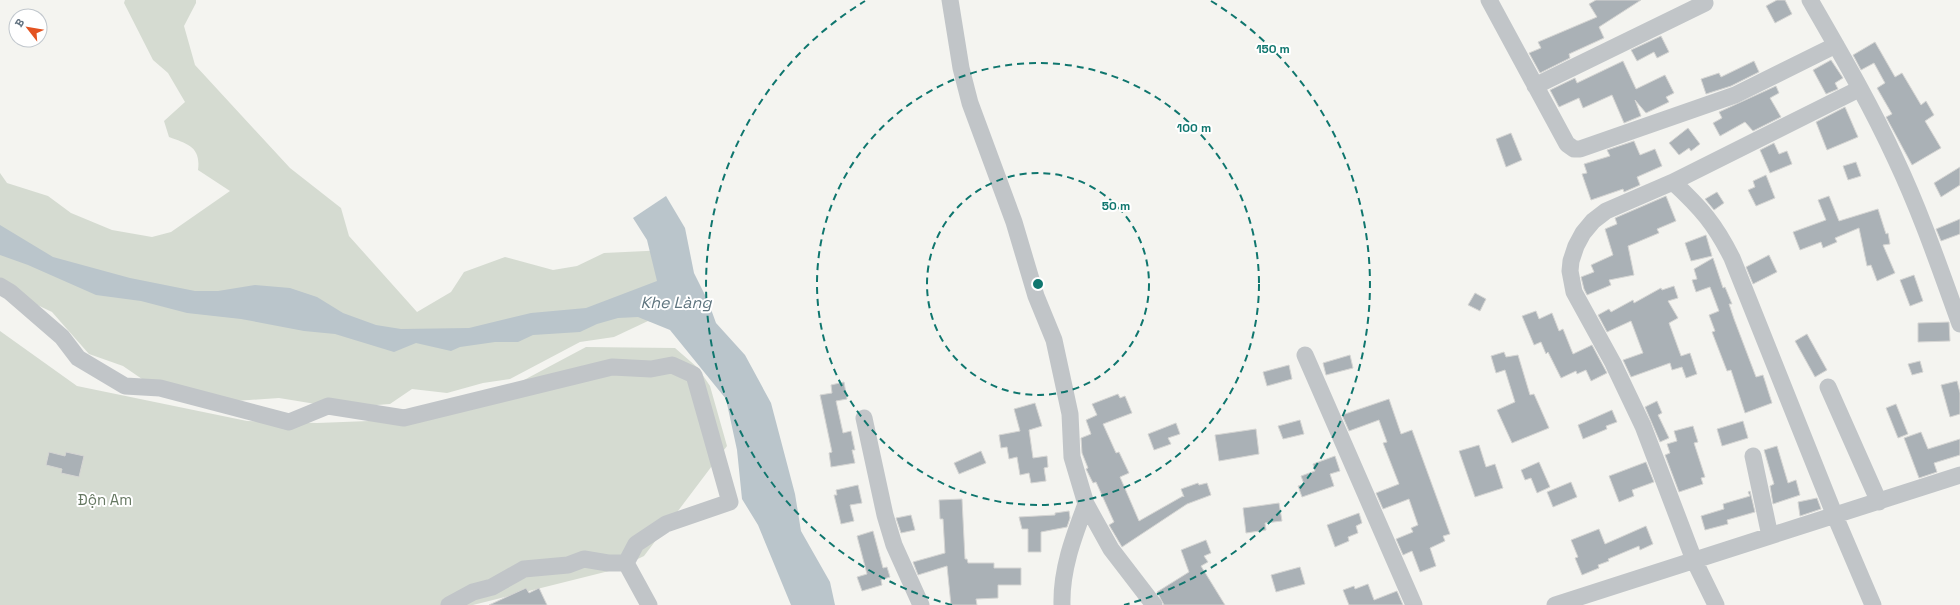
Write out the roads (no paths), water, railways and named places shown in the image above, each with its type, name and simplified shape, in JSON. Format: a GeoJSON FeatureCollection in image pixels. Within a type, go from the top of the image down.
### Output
{"type":"FeatureCollection","features":[{"type":"Feature","properties":{"kind":"street"},"geometry":{"type":"LineString","coordinates":[[950,0],[961,68],[970,103],[1014,222],[1036,296],[1054,340],[1070,414],[1072,457],[1086,504],[1111,549],[1154,605]]}},
{"type":"Feature","properties":{"kind":"street"},"geometry":{"type":"LineString","coordinates":[[1489,0],[1567,144],[1574,149],[1735,95],[1836,45]]}},
{"type":"Feature","properties":{"kind":"street"},"geometry":{"type":"LineString","coordinates":[[1810,0],[1883,133],[1912,196],[1960,324]]}},
{"type":"Feature","properties":{"kind":"street"},"geometry":{"type":"LineString","coordinates":[[1535,86],[1705,3]]}},
{"type":"Feature","properties":{"kind":"street"},"geometry":{"type":"LineString","coordinates":[[1716,605],[1694,560],[1644,426],[1619,375],[1577,298],[1571,282],[1570,271],[1576,246],[1593,221],[1620,204],[1673,182],[1859,89]]}},
{"type":"Feature","properties":{"kind":"street"},"geometry":{"type":"LineString","coordinates":[[1673,182],[1704,212],[1723,240],[1732,258],[1835,516],[1873,605]]}},
{"type":"Feature","properties":{"kind":"street"},"geometry":{"type":"LineString","coordinates":[[0,286],[10,292],[62,337],[78,358],[125,386],[160,388],[289,422],[328,406],[404,418],[612,367],[651,369],[672,365],[694,375],[730,502],[666,524],[636,544],[626,563]]}},
{"type":"Feature","properties":{"kind":"street"},"geometry":{"type":"LineString","coordinates":[[1305,355],[1414,605]]}},
{"type":"Feature","properties":{"kind":"street"},"geometry":{"type":"LineString","coordinates":[[1828,386],[1879,502]]}},
{"type":"Feature","properties":{"kind":"street"},"geometry":{"type":"LineString","coordinates":[[864,418],[885,516],[894,545],[921,605]]}},
{"type":"Feature","properties":{"kind":"street"},"geometry":{"type":"LineString","coordinates":[[1752,456],[1770,536]]}},
{"type":"Feature","properties":{"kind":"street"},"geometry":{"type":"LineString","coordinates":[[1555,605],[1960,475]]}},
{"type":"Feature","properties":{"kind":"street"},"geometry":{"type":"LineString","coordinates":[[1062,605],[1063,585],[1068,556],[1086,504]]}},
{"type":"Feature","properties":{"kind":"street"},"geometry":{"type":"LineString","coordinates":[[449,605],[473,592],[492,587],[524,569],[568,565],[584,559],[608,563],[626,563]]}},
{"type":"Feature","properties":{"kind":"street"},"geometry":{"type":"LineString","coordinates":[[626,563],[637,580],[649,605]]}},
{"type":"Feature","properties":{"kind":"water","name":"Khe Làng"},"geometry":{"type":"Polygon","coordinates":[[[666,196],[685,228],[694,273],[708,301],[716,323],[745,355],[771,403],[795,494],[801,531],[830,582],[835,605],[791,605],[758,525],[742,499],[737,450],[726,399],[670,330],[638,317],[618,318],[597,324],[580,332],[533,335],[518,342],[495,342],[460,347],[451,351],[416,343],[394,352],[335,334],[304,331],[241,319],[187,313],[141,301],[96,295],[28,265],[0,255],[0,225],[53,257],[130,278],[195,291],[218,291],[255,285],[290,288],[317,297],[343,313],[376,325],[401,329],[469,328],[531,313],[586,308],[657,281],[647,240],[633,218],[666,196]]]}},
{"type":"Feature","properties":{"kind":"park label","name":"Độn Am"},"geometry":{"type":"Point","coordinates":[105,500]}}]}
